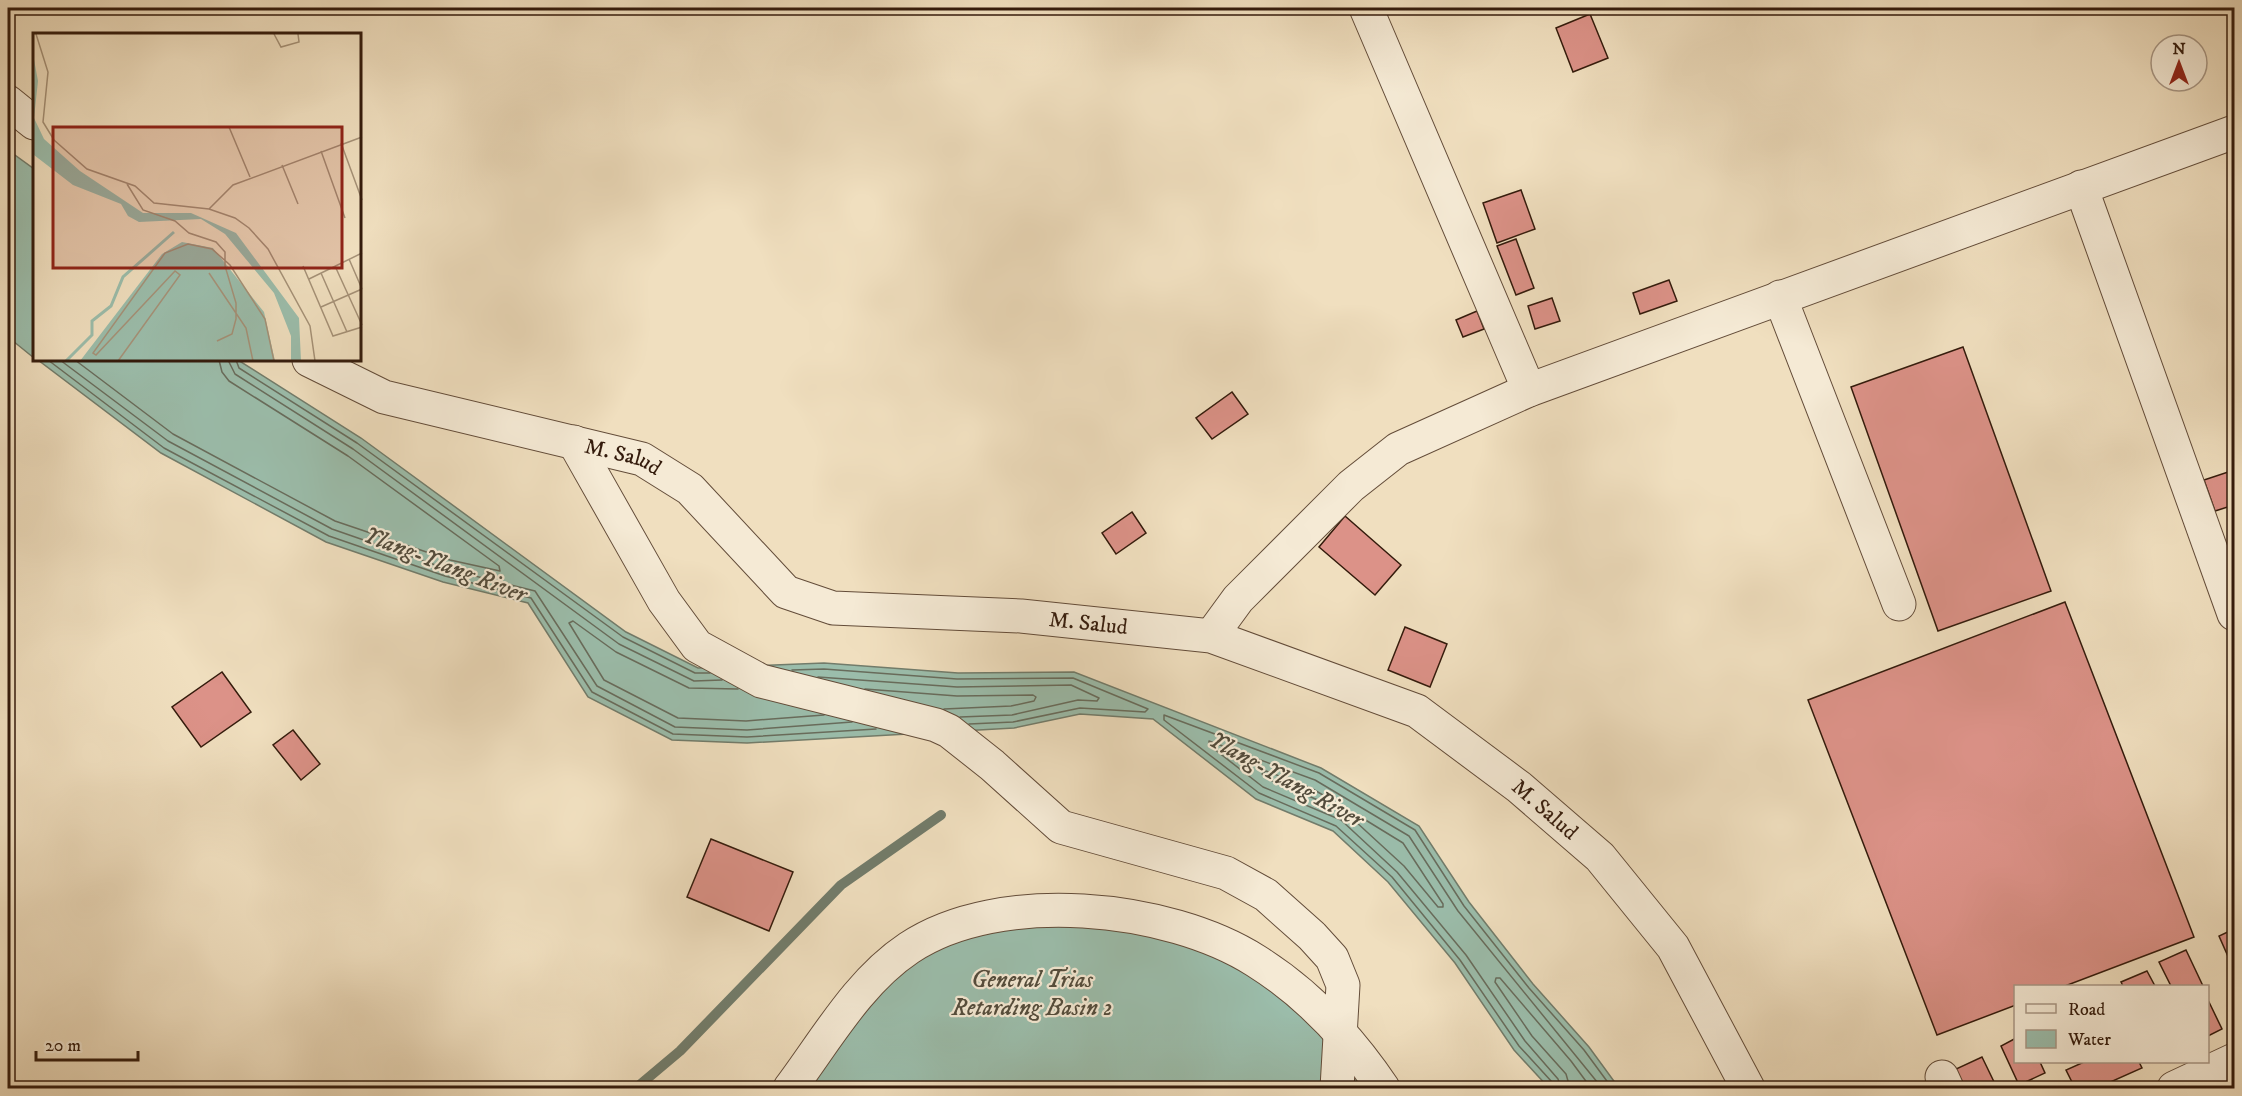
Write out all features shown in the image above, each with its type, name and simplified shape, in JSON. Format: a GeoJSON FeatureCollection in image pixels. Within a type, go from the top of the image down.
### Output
{"type":"FeatureCollection","features":[{"type":"Feature","properties":{"kind":"street"},"geometry":{"type":"LineString","coordinates":[[1366,8],[1529,390]]}},
{"type":"Feature","properties":{"kind":"street"},"geometry":{"type":"LineString","coordinates":[[8,102],[33,122]]}},
{"type":"Feature","properties":{"kind":"street"},"geometry":{"type":"LineString","coordinates":[[1211,636],[1238,599],[1373,466],[1398,449],[1529,390],[2235,132]]}},
{"type":"Feature","properties":{"kind":"street"},"geometry":{"type":"LineString","coordinates":[[2081,187],[2235,614]]}},
{"type":"Feature","properties":{"kind":"street"},"geometry":{"type":"LineString","coordinates":[[1780,297],[1899,604]]}},
{"type":"Feature","properties":{"kind":"street","name":"M. Salud"},"geometry":{"type":"LineString","coordinates":[[313,362],[384,397],[642,459],[690,489],[786,592],[833,608],[1021,616],[1211,636],[1417,711],[1519,788],[1600,857],[1673,947],[1748,1089]]}},
{"type":"Feature","properties":{"kind":"street"},"geometry":{"type":"LineString","coordinates":[[574,442],[664,601],[697,646],[762,681],[936,725],[949,731],[992,765],[1061,827],[1226,873],[1266,894],[1312,936],[1339,969],[1344,1002],[1336,1089]]}},
{"type":"Feature","properties":{"kind":"street"},"geometry":{"type":"LineString","coordinates":[[790,1089],[870,981],[902,953],[951,927],[975,920],[1031,911],[1075,910],[1116,915],[1169,927],[1219,942],[1255,960],[1288,983],[1340,1033],[1383,1089]]}},
{"type":"Feature","properties":{"kind":"street"},"geometry":{"type":"LineString","coordinates":[[2185,1086],[2235,1059]]}},
{"type":"Feature","properties":{"kind":"water"},"geometry":{"type":"Polygon","coordinates":[[[8,150],[33,168],[33,357],[8,337],[8,150]]]}},
{"type":"Feature","properties":{"kind":"water","name":"Ylang-Ylang River"},"geometry":{"type":"Polygon","coordinates":[[[41,362],[241,362],[361,438],[626,632],[698,668],[824,663],[958,673],[1074,672],[1321,768],[1419,826],[1469,902],[1533,984],[1589,1047],[1619,1088],[1549,1088],[1514,1050],[1455,963],[1388,882],[1333,831],[1256,799],[1153,719],[1080,714],[1014,728],[747,743],[672,740],[588,697],[528,603],[443,582],[326,542],[161,453],[41,362]]]}},
{"type":"Feature","properties":{"kind":"water","name":"General Trias Retarding Basin 2"},"geometry":{"type":"Polygon","coordinates":[[[1003,898],[1071,898],[1189,922],[1380,1057],[1401,1088],[774,1088],[937,919],[1003,898]]]}},
{"type":"Feature","properties":{"kind":"building"},"geometry":{"type":"Polygon","coordinates":[[[1590,14],[1608,58],[1573,72],[1556,28],[1590,14]]]}},
{"type":"Feature","properties":{"kind":"building"},"geometry":{"type":"Polygon","coordinates":[[[1521,190],[1535,229],[1497,243],[1483,203],[1521,190]]]}},
{"type":"Feature","properties":{"kind":"building"},"geometry":{"type":"Polygon","coordinates":[[[1516,239],[1534,288],[1516,295],[1497,246],[1516,239]]]}},
{"type":"Feature","properties":{"kind":"building"},"geometry":{"type":"Polygon","coordinates":[[[1669,280],[1677,301],[1640,314],[1633,293],[1669,280]]]}},
{"type":"Feature","properties":{"kind":"building"},"geometry":{"type":"Polygon","coordinates":[[[1552,298],[1560,321],[1535,329],[1528,306],[1552,298]]]}},
{"type":"Feature","properties":{"kind":"building"},"geometry":{"type":"Polygon","coordinates":[[[1477,311],[1484,329],[1463,337],[1456,320],[1477,311]]]}},
{"type":"Feature","properties":{"kind":"building"},"geometry":{"type":"Polygon","coordinates":[[[1963,347],[2051,591],[1938,631],[1851,387],[1963,347]]]}},
{"type":"Feature","properties":{"kind":"building"},"geometry":{"type":"Polygon","coordinates":[[[1232,392],[1248,414],[1212,439],[1196,418],[1232,392]]]}},
{"type":"Feature","properties":{"kind":"building"},"geometry":{"type":"Polygon","coordinates":[[[2234,470],[2234,505],[2215,511],[2204,480],[2234,470]]]}},
{"type":"Feature","properties":{"kind":"building"},"geometry":{"type":"Polygon","coordinates":[[[1132,512],[1146,533],[1116,554],[1102,533],[1132,512]]]}},
{"type":"Feature","properties":{"kind":"building"},"geometry":{"type":"Polygon","coordinates":[[[1345,516],[1401,565],[1375,595],[1319,547],[1345,516]]]}},
{"type":"Feature","properties":{"kind":"building"},"geometry":{"type":"Polygon","coordinates":[[[2065,602],[2194,937],[2068,985],[2014,985],[2014,1006],[1937,1035],[1808,700],[2065,602]]]}},
{"type":"Feature","properties":{"kind":"building"},"geometry":{"type":"Polygon","coordinates":[[[1405,627],[1447,644],[1430,687],[1388,670],[1405,627]]]}},
{"type":"Feature","properties":{"kind":"building"},"geometry":{"type":"Polygon","coordinates":[[[222,672],[251,712],[201,747],[172,707],[222,672]]]}},
{"type":"Feature","properties":{"kind":"building"},"geometry":{"type":"Polygon","coordinates":[[[293,730],[320,764],[301,780],[273,745],[293,730]]]}},
{"type":"Feature","properties":{"kind":"building"},"geometry":{"type":"Polygon","coordinates":[[[711,839],[793,872],[769,931],[687,897],[711,839]]]}},
{"type":"Feature","properties":{"kind":"building"},"geometry":{"type":"Polygon","coordinates":[[[2234,929],[2234,970],[2219,936],[2234,929]]]}},
{"type":"Feature","properties":{"kind":"building"},"geometry":{"type":"Polygon","coordinates":[[[2186,950],[2203,985],[2170,985],[2159,962],[2186,950]]]}},
{"type":"Feature","properties":{"kind":"building"},"geometry":{"type":"Polygon","coordinates":[[[2147,971],[2154,985],[2122,985],[2121,982],[2147,971]]]}},
{"type":"Feature","properties":{"kind":"building"},"geometry":{"type":"Polygon","coordinates":[[[2209,1002],[2222,1029],[2209,1036],[2209,1002]]]}},
{"type":"Feature","properties":{"kind":"building"},"geometry":{"type":"Polygon","coordinates":[[[2014,1039],[2014,1063],[2040,1063],[2045,1073],[2019,1085],[2001,1046],[2014,1039]]]}},
{"type":"Feature","properties":{"kind":"building"},"geometry":{"type":"Polygon","coordinates":[[[1982,1057],[1997,1088],[1965,1088],[1956,1069],[1982,1057]]]}},
{"type":"Feature","properties":{"kind":"building"},"geometry":{"type":"Polygon","coordinates":[[[2082,1063],[2140,1063],[2142,1068],[2097,1088],[2075,1088],[2066,1070],[2082,1063]]]}},
{"type":"Feature","properties":{"kind":"waterway"},"geometry":{"type":"LineString","coordinates":[[636,1088],[680,1051],[841,885],[941,815]]}}]}
